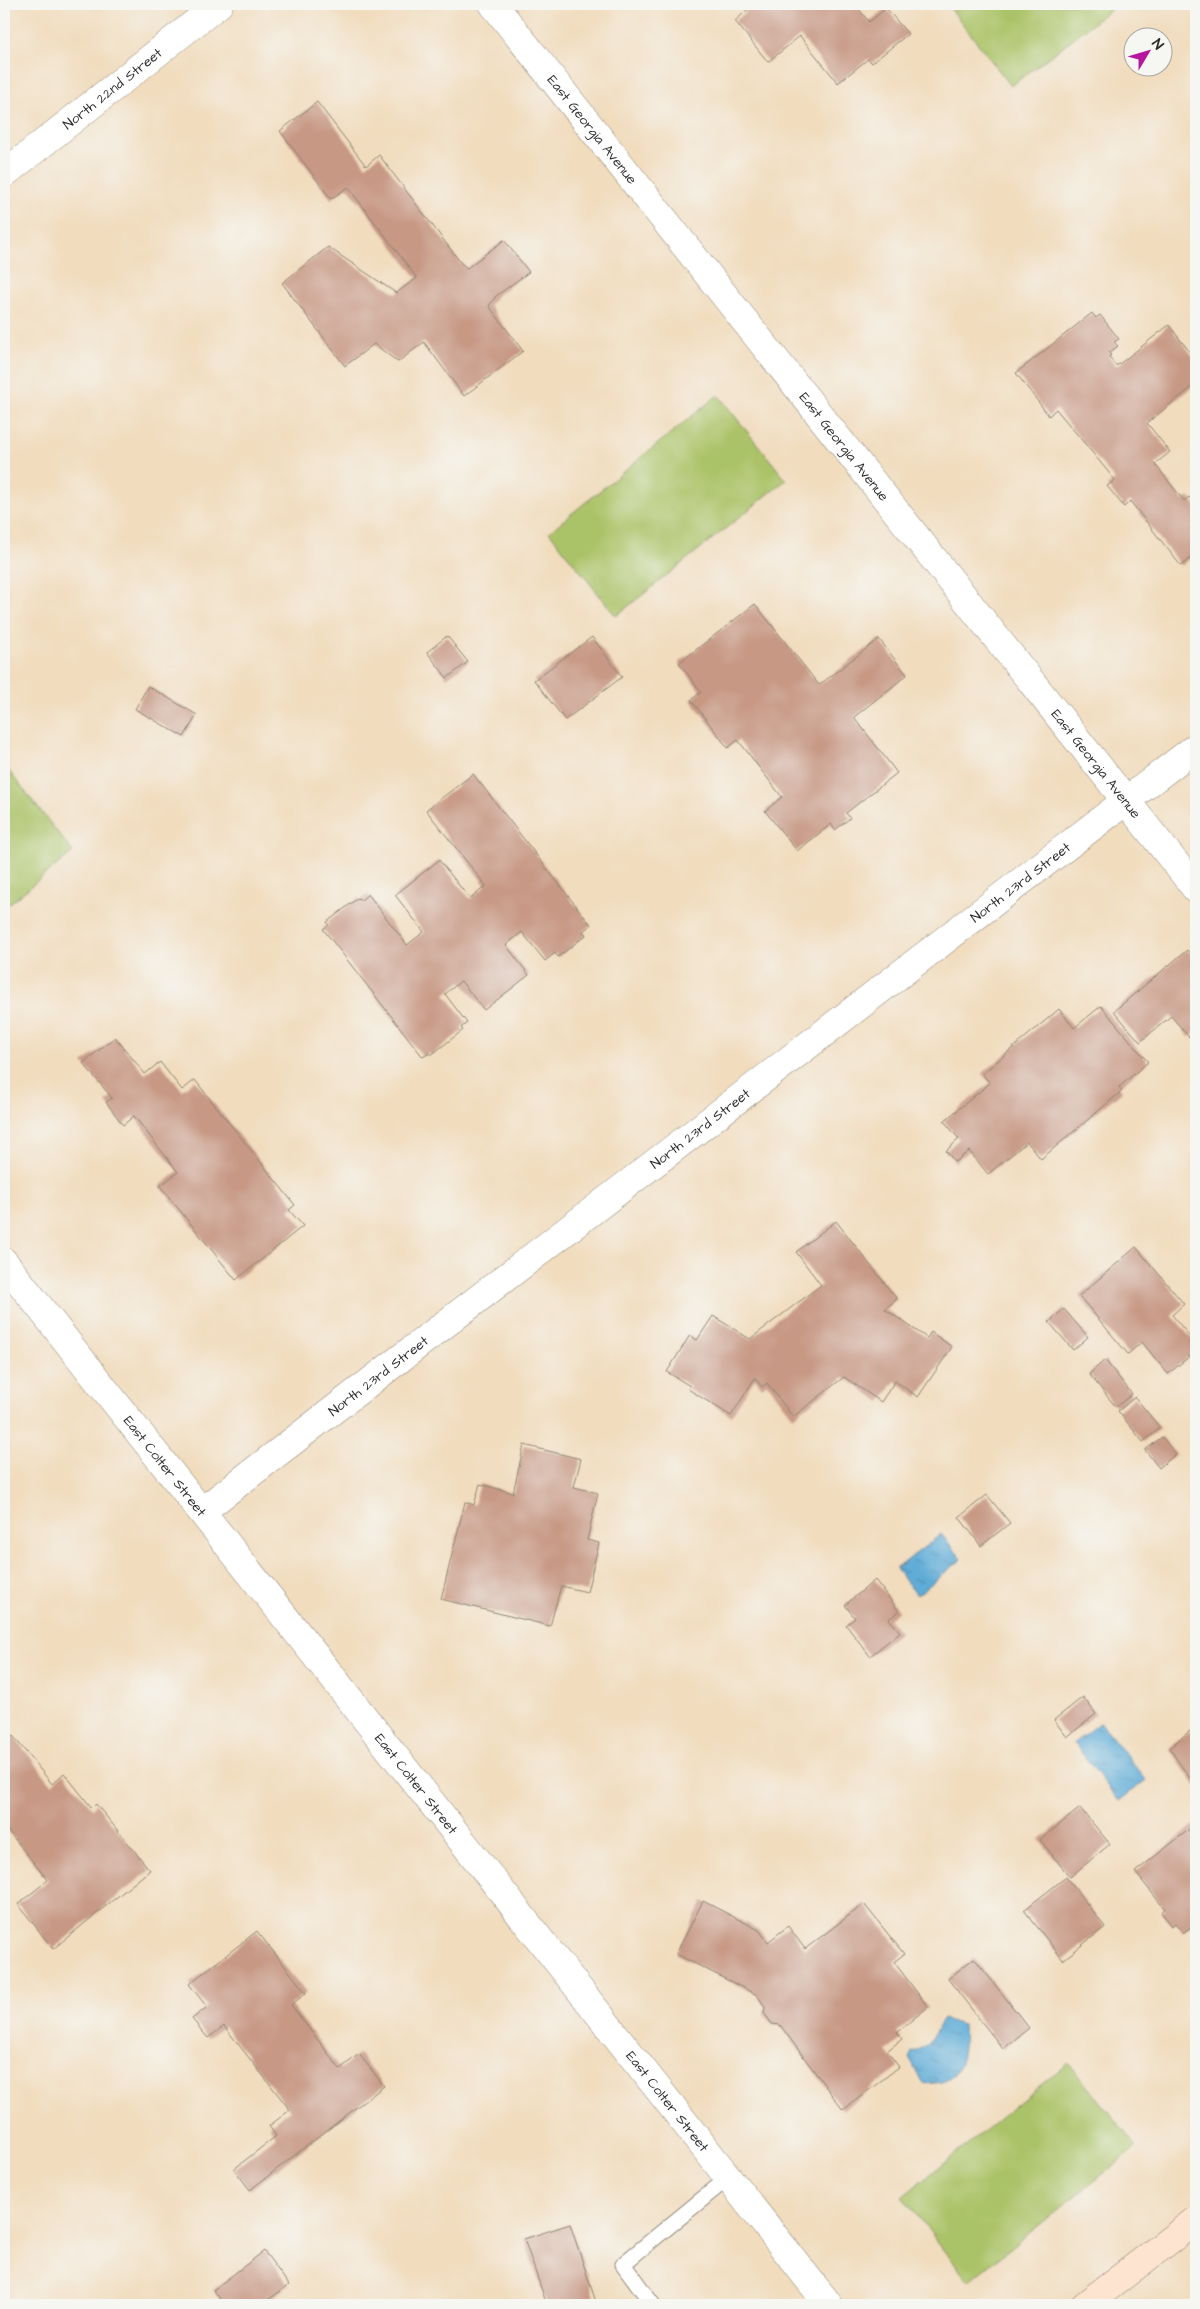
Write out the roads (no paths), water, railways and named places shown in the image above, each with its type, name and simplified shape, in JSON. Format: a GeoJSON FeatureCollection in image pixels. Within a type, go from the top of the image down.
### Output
{"type":"FeatureCollection","features":[{"type":"Feature","properties":{"kind":"main road"},"geometry":{"type":"LineString","coordinates":[[1086,2305],[1196,2220]]}},
{"type":"Feature","properties":{"kind":"street","name":"North 22nd Street"},"geometry":{"type":"LineString","coordinates":[[4,174],[219,4]]}},
{"type":"Feature","properties":{"kind":"street","name":"East Georgia Avenue"},"geometry":{"type":"LineString","coordinates":[[493,4],[1196,889]]}},
{"type":"Feature","properties":{"kind":"street","name":"North 23rd Street"},"geometry":{"type":"LineString","coordinates":[[202,1510],[1196,747]]}},
{"type":"Feature","properties":{"kind":"street","name":"East Colter Street"},"geometry":{"type":"LineString","coordinates":[[4,1262],[829,2305]]}},
{"type":"Feature","properties":{"kind":"lane"},"geometry":{"type":"LineString","coordinates":[[653,2305],[623,2264],[728,2178]]}},
{"type":"Feature","properties":{"kind":"water"},"geometry":{"type":"Polygon","coordinates":[[[941,1534],[962,1559],[917,1595],[896,1569],[941,1534]]]}},
{"type":"Feature","properties":{"kind":"water"},"geometry":{"type":"Polygon","coordinates":[[[1100,1722],[1146,1780],[1119,1801],[1074,1743],[1100,1722]]]}},
{"type":"Feature","properties":{"kind":"water"},"geometry":{"type":"Polygon","coordinates":[[[943,2019],[963,2025],[963,2048],[958,2068],[953,2076],[945,2081],[935,2083],[922,2082],[909,2058],[912,2052],[929,2043],[943,2019]]]}}]}
